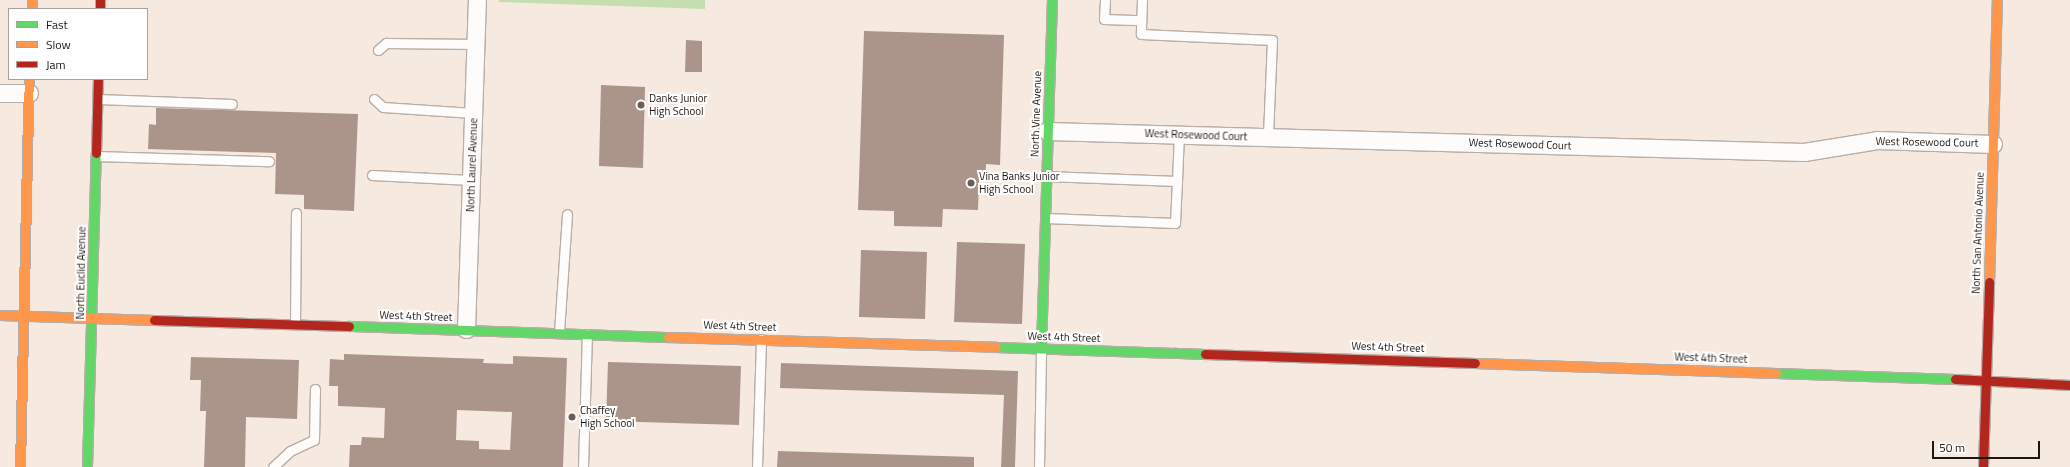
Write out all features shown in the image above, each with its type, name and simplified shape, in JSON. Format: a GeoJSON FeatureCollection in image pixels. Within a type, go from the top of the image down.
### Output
{"type":"FeatureCollection","features":[{"type":"Feature","properties":{"kind":"main road","name":"North Vine Avenue"},"geometry":{"type":"LineString","coordinates":[[1041,348],[1052,0]]}},
{"type":"Feature","properties":{"kind":"main road","name":"North San Antonio Avenue"},"geometry":{"type":"LineString","coordinates":[[1983,467],[1997,0]]}},
{"type":"Feature","properties":{"kind":"main road","name":"North Euclid Avenue"},"geometry":{"type":"LineString","coordinates":[[87,467],[98,80]]}},
{"type":"Feature","properties":{"kind":"main road"},"geometry":{"type":"LineString","coordinates":[[20,467],[29,86]]}},
{"type":"Feature","properties":{"kind":"main road","name":"West 4th Street"},"geometry":{"type":"LineString","coordinates":[[0,315],[24,317],[466,329],[1041,348],[1986,380],[2070,385]]}},
{"type":"Feature","properties":{"kind":"street","name":"North Laurel Avenue"},"geometry":{"type":"LineString","coordinates":[[466,329],[477,0]]}},
{"type":"Feature","properties":{"kind":"street"},"geometry":{"type":"LineString","coordinates":[[0,93],[29,86]]}},
{"type":"Feature","properties":{"kind":"street","name":"West Rosewood Court"},"geometry":{"type":"LineString","coordinates":[[1047,131],[1804,152],[1877,140],[1993,144]]}},
{"type":"Feature","properties":{"kind":"lane"},"geometry":{"type":"LineString","coordinates":[[1105,0],[1104,18],[1142,20]]}},
{"type":"Feature","properties":{"kind":"lane"},"geometry":{"type":"LineString","coordinates":[[1142,0],[1141,34],[1272,40],[1268,137]]}},
{"type":"Feature","properties":{"kind":"lane"},"geometry":{"type":"LineString","coordinates":[[378,50],[386,43],[476,44]]}},
{"type":"Feature","properties":{"kind":"lane"},"geometry":{"type":"LineString","coordinates":[[98,99],[232,104]]}},
{"type":"Feature","properties":{"kind":"lane"},"geometry":{"type":"LineString","coordinates":[[374,99],[383,107],[473,113]]}},
{"type":"Feature","properties":{"kind":"lane"},"geometry":{"type":"LineString","coordinates":[[1044,218],[1175,223],[1179,134]]}},
{"type":"Feature","properties":{"kind":"lane"},"geometry":{"type":"LineString","coordinates":[[96,156],[269,161]]}},
{"type":"Feature","properties":{"kind":"lane"},"geometry":{"type":"LineString","coordinates":[[372,175],[471,180]]}},
{"type":"Feature","properties":{"kind":"lane"},"geometry":{"type":"LineString","coordinates":[[1046,176],[1177,181]]}},
{"type":"Feature","properties":{"kind":"lane"},"geometry":{"type":"LineString","coordinates":[[295,324],[296,213]]}},
{"type":"Feature","properties":{"kind":"lane"},"geometry":{"type":"LineString","coordinates":[[559,332],[567,214]]}},
{"type":"Feature","properties":{"kind":"lane"},"geometry":{"type":"LineString","coordinates":[[582,467],[587,333]]}},
{"type":"Feature","properties":{"kind":"lane"},"geometry":{"type":"LineString","coordinates":[[757,467],[761,339]]}},
{"type":"Feature","properties":{"kind":"lane"},"geometry":{"type":"LineString","coordinates":[[1038,467],[1041,348]]}},
{"type":"Feature","properties":{"kind":"lane"},"geometry":{"type":"LineString","coordinates":[[274,467],[290,451],[314,440],[315,389]]}},
{"type":"Feature","properties":{"kind":"green space"},"geometry":{"type":"Polygon","coordinates":[[[499,0],[705,0],[705,9],[499,2],[499,0]]]}},
{"type":"Feature","properties":{"kind":"building"},"geometry":{"type":"Polygon","coordinates":[[[864,31],[1004,35],[1000,165],[986,164],[985,181],[979,181],[978,210],[943,209],[942,227],[894,226],[894,211],[858,210],[864,31]]]}},
{"type":"Feature","properties":{"kind":"building"},"geometry":{"type":"Polygon","coordinates":[[[686,40],[702,41],[702,72],[685,72],[686,40]]]}},
{"type":"Feature","properties":{"kind":"building"},"geometry":{"type":"Polygon","coordinates":[[[601,85],[645,87],[643,168],[599,166],[601,85]]]}},
{"type":"Feature","properties":{"kind":"building"},"geometry":{"type":"Polygon","coordinates":[[[156,108],[358,114],[354,211],[304,209],[304,195],[275,194],[276,153],[148,149],[149,124],[156,125],[156,108]]]}},
{"type":"Feature","properties":{"kind":"building"},"geometry":{"type":"Polygon","coordinates":[[[957,242],[1025,244],[1022,324],[954,322],[957,242]]]}},
{"type":"Feature","properties":{"kind":"building"},"geometry":{"type":"Polygon","coordinates":[[[861,250],[927,252],[925,319],[859,317],[861,250]]]}},
{"type":"Feature","properties":{"kind":"building"},"geometry":{"type":"Polygon","coordinates":[[[344,354],[484,359],[483,363],[513,364],[513,356],[567,358],[563,467],[349,467],[350,445],[361,445],[362,437],[384,438],[385,408],[338,406],[338,386],[329,386],[330,359],[344,360],[344,354]],[[457,410],[456,440],[479,441],[479,449],[510,450],[512,412],[457,410]]]}},
{"type":"Feature","properties":{"kind":"building"},"geometry":{"type":"Polygon","coordinates":[[[191,357],[299,360],[297,419],[246,417],[245,467],[204,467],[206,411],[200,411],[201,380],[190,380],[191,357]]]}},
{"type":"Feature","properties":{"kind":"building"},"geometry":{"type":"Polygon","coordinates":[[[608,362],[741,366],[739,425],[606,421],[608,362]]]}},
{"type":"Feature","properties":{"kind":"building"},"geometry":{"type":"Polygon","coordinates":[[[781,363],[1018,371],[1015,467],[1001,467],[1004,395],[780,388],[781,363]]]}},
{"type":"Feature","properties":{"kind":"building"},"geometry":{"type":"Polygon","coordinates":[[[778,451],[974,457],[974,467],[777,467],[778,451]]]}},
{"type":"Feature","properties":{"kind":"traffic: fast"},"geometry":{"type":"LineString","coordinates":[[1041,348],[1052,0]]}},
{"type":"Feature","properties":{"kind":"traffic: fast"},"geometry":{"type":"LineString","coordinates":[[87,467],[96,153]]}},
{"type":"Feature","properties":{"kind":"traffic: fast"},"geometry":{"type":"LineString","coordinates":[[349,326],[668,337]]}},
{"type":"Feature","properties":{"kind":"traffic: fast"},"geometry":{"type":"LineString","coordinates":[[996,347],[1205,354]]}},
{"type":"Feature","properties":{"kind":"traffic: fast"},"geometry":{"type":"LineString","coordinates":[[1776,373],[1955,379]]}},
{"type":"Feature","properties":{"kind":"traffic: slow"},"geometry":{"type":"LineString","coordinates":[[32,0],[32,8]]}},
{"type":"Feature","properties":{"kind":"traffic: slow"},"geometry":{"type":"LineString","coordinates":[[1989,282],[1997,0]]}},
{"type":"Feature","properties":{"kind":"traffic: slow"},"geometry":{"type":"LineString","coordinates":[[20,467],[29,80]]}},
{"type":"Feature","properties":{"kind":"traffic: slow"},"geometry":{"type":"LineString","coordinates":[[0,315],[154,320]]}},
{"type":"Feature","properties":{"kind":"traffic: slow"},"geometry":{"type":"LineString","coordinates":[[668,337],[996,347]]}},
{"type":"Feature","properties":{"kind":"traffic: slow"},"geometry":{"type":"LineString","coordinates":[[1475,363],[1776,373]]}},
{"type":"Feature","properties":{"kind":"traffic: jam"},"geometry":{"type":"LineString","coordinates":[[100,0],[100,8]]}},
{"type":"Feature","properties":{"kind":"traffic: jam"},"geometry":{"type":"LineString","coordinates":[[96,153],[98,80]]}},
{"type":"Feature","properties":{"kind":"traffic: jam"},"geometry":{"type":"LineString","coordinates":[[1983,467],[1989,282]]}},
{"type":"Feature","properties":{"kind":"traffic: jam"},"geometry":{"type":"LineString","coordinates":[[154,320],[349,326]]}},
{"type":"Feature","properties":{"kind":"traffic: jam"},"geometry":{"type":"LineString","coordinates":[[1205,354],[1475,363]]}},
{"type":"Feature","properties":{"kind":"traffic: jam"},"geometry":{"type":"LineString","coordinates":[[1955,379],[2070,385]]}},
{"type":"Feature","properties":{"kind":"place","name":"Danks Junior High School"},"geometry":{"type":"Point","coordinates":[641,105]}},
{"type":"Feature","properties":{"kind":"place","name":"Vina Banks Junior High School"},"geometry":{"type":"Point","coordinates":[971,183]}},
{"type":"Feature","properties":{"kind":"place","name":"Chaffey High School"},"geometry":{"type":"Point","coordinates":[572,417]}}]}
